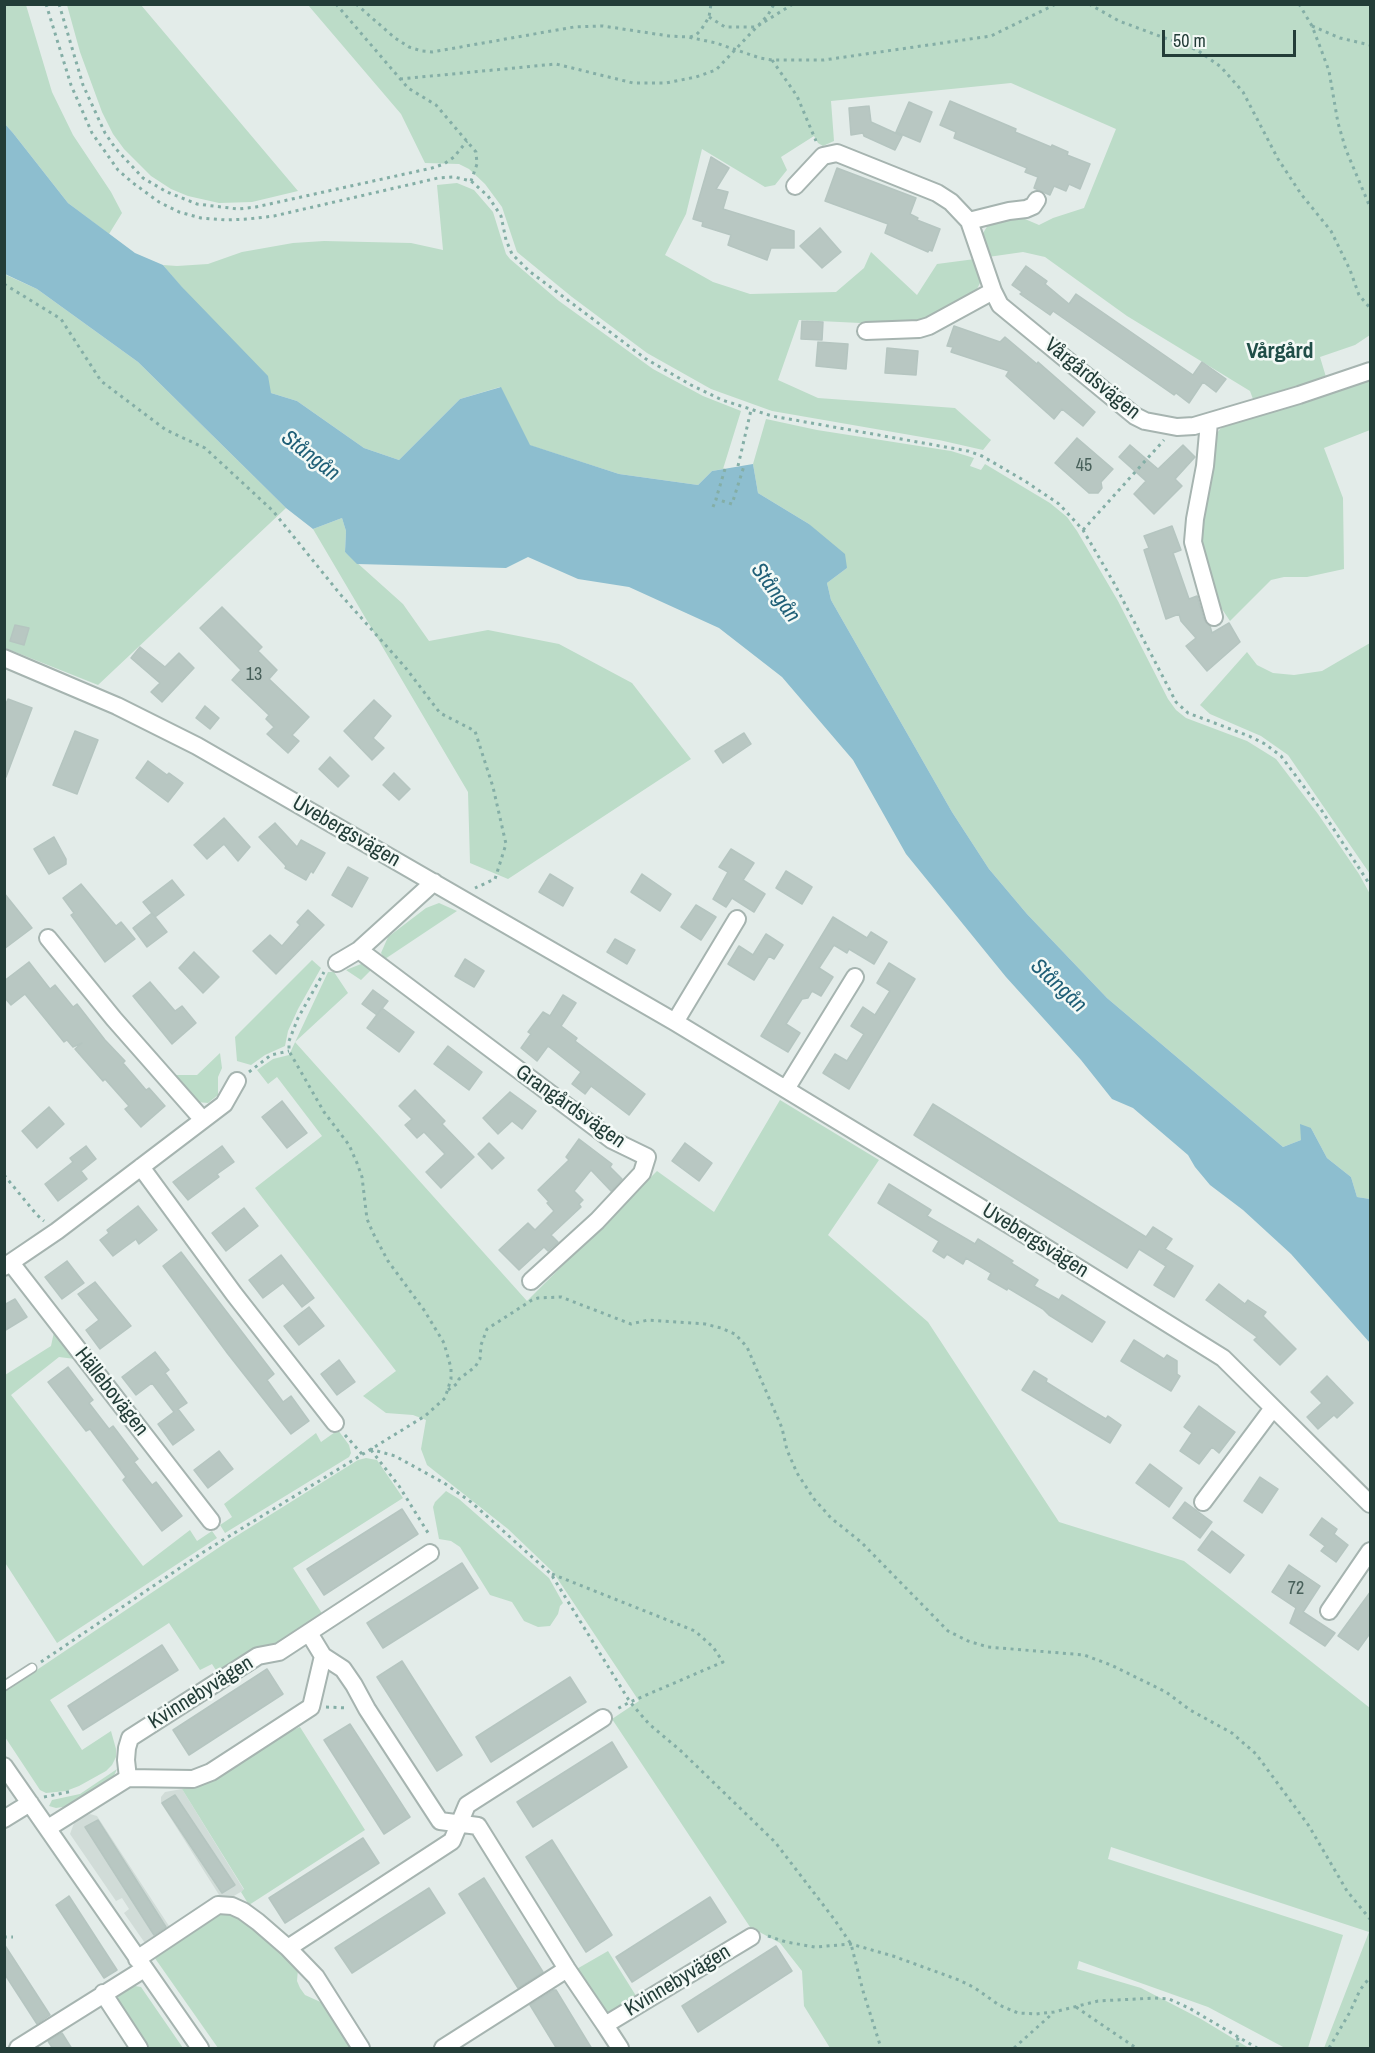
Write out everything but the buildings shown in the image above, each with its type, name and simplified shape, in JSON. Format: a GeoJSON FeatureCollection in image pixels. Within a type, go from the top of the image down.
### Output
{"type":"FeatureCollection","features":[{"type":"Feature","properties":{"kind":"street","name":"Vårgårdsvägen"},"geometry":{"type":"LineString","coordinates":[[823,156],[837,153],[846,155],[937,193],[951,202],[969,221],[993,291],[1000,304],[1145,421],[1194,426],[1371,371]]}},
{"type":"Feature","properties":{"kind":"street"},"geometry":{"type":"LineString","coordinates":[[795,186],[823,156]]}},
{"type":"Feature","properties":{"kind":"street"},"geometry":{"type":"LineString","coordinates":[[969,221],[1026,209],[1033,206],[1037,200]]}},
{"type":"Feature","properties":{"kind":"street"},"geometry":{"type":"LineString","coordinates":[[866,331],[919,329],[929,326],[993,291]]}},
{"type":"Feature","properties":{"kind":"street"},"geometry":{"type":"LineString","coordinates":[[1209,422],[1194,542],[1214,617]]}},
{"type":"Feature","properties":{"kind":"street","name":"Uvebergsvägen"},"geometry":{"type":"LineString","coordinates":[[6,662],[117,706],[197,746],[675,1022],[1223,1358],[1371,1504]]}},
{"type":"Feature","properties":{"kind":"street"},"geometry":{"type":"LineString","coordinates":[[338,963],[359,950],[434,882]]}},
{"type":"Feature","properties":{"kind":"street"},"geometry":{"type":"LineString","coordinates":[[675,1022],[737,919]]}},
{"type":"Feature","properties":{"kind":"street"},"geometry":{"type":"LineString","coordinates":[[48,938],[114,1019],[203,1120]]}},
{"type":"Feature","properties":{"kind":"street","name":"Grangårdsvägen"},"geometry":{"type":"LineString","coordinates":[[359,950],[612,1140],[647,1157],[642,1173],[597,1221],[531,1281]]}},
{"type":"Feature","properties":{"kind":"street"},"geometry":{"type":"LineString","coordinates":[[786,1089],[855,977]]}},
{"type":"Feature","properties":{"kind":"street","name":"Hällebovägen"},"geometry":{"type":"LineString","coordinates":[[211,1521],[8,1265],[57,1232],[224,1104],[237,1081]]}},
{"type":"Feature","properties":{"kind":"street"},"geometry":{"type":"LineString","coordinates":[[141,1167],[234,1294],[335,1423]]}},
{"type":"Feature","properties":{"kind":"street"},"geometry":{"type":"LineString","coordinates":[[1203,1502],[1273,1408]]}},
{"type":"Feature","properties":{"kind":"street"},"geometry":{"type":"LineString","coordinates":[[1329,1611],[1371,1551]]}},
{"type":"Feature","properties":{"kind":"street","name":"Kvinnebyvägen"},"geometry":{"type":"LineString","coordinates":[[128,1778],[126,1760],[130,1738],[258,1656],[279,1652],[430,1553]]}},
{"type":"Feature","properties":{"kind":"street","name":"Kvinnebyvägen"},"geometry":{"type":"LineString","coordinates":[[309,1633],[323,1656],[343,1669],[440,1821],[478,1826],[620,2049]]}},
{"type":"Feature","properties":{"kind":"street"},"geometry":{"type":"LineString","coordinates":[[48,1828],[128,1778],[193,1779],[211,1772],[311,1707],[323,1656]]}},
{"type":"Feature","properties":{"kind":"street"},"geometry":{"type":"LineString","coordinates":[[288,1948],[452,1841],[466,1805],[603,1718]]}},
{"type":"Feature","properties":{"kind":"street"},"geometry":{"type":"LineString","coordinates":[[4,1766],[200,2049]]}},
{"type":"Feature","properties":{"kind":"street"},"geometry":{"type":"LineString","coordinates":[[4,1819],[30,1803]]}},
{"type":"Feature","properties":{"kind":"street"},"geometry":{"type":"LineString","coordinates":[[18,2049],[104,1994],[218,1905],[232,1906],[243,1911],[288,1948],[316,1977],[361,2049]]}},
{"type":"Feature","properties":{"kind":"street","name":"Kvinnebyvägen"},"geometry":{"type":"LineString","coordinates":[[605,2025],[751,1938]]}},
{"type":"Feature","properties":{"kind":"street"},"geometry":{"type":"LineString","coordinates":[[443,2049],[567,1969]]}},
{"type":"Feature","properties":{"kind":"street"},"geometry":{"type":"LineString","coordinates":[[104,1994],[139,2049]]}},
{"type":"Feature","properties":{"kind":"lane"},"geometry":{"type":"LineString","coordinates":[[4,1686],[32,1668]]}},
{"type":"Feature","properties":{"kind":"path"},"geometry":{"type":"LineString","coordinates":[[46,4],[71,86],[92,133],[118,170],[159,202],[179,212],[201,218],[248,219],[274,216],[438,178],[454,177],[471,181],[488,196],[501,216],[506,240],[512,254],[529,270],[646,359],[722,400],[752,410],[798,422],[968,451],[982,456],[1017,476],[1059,504],[1083,530],[1114,583],[1176,702],[1188,713],[1249,736],[1281,756],[1322,811],[1371,885]]}},
{"type":"Feature","properties":{"kind":"path"},"geometry":{"type":"LineString","coordinates":[[58,4],[83,86],[105,133],[122,156],[143,178],[189,201],[217,208],[238,209],[278,203],[432,168],[454,157],[467,141]]}},
{"type":"Feature","properties":{"kind":"path"},"geometry":{"type":"LineString","coordinates":[[336,4],[408,88],[436,105],[476,152],[477,164],[471,181]]}},
{"type":"Feature","properties":{"kind":"path"},"geometry":{"type":"LineString","coordinates":[[356,4],[395,38],[408,47],[422,51],[432,52],[574,27],[603,26],[688,37],[772,60],[824,60],[991,36],[1056,4]]}},
{"type":"Feature","properties":{"kind":"path"},"geometry":{"type":"LineString","coordinates":[[688,37],[696,35],[709,17],[711,4]]}},
{"type":"Feature","properties":{"kind":"path"},"geometry":{"type":"LineString","coordinates":[[400,79],[556,64],[633,83],[666,82],[696,77],[716,69],[768,15],[774,4]]}},
{"type":"Feature","properties":{"kind":"path"},"geometry":{"type":"LineString","coordinates":[[709,17],[725,27],[756,27],[793,4]]}},
{"type":"Feature","properties":{"kind":"path"},"geometry":{"type":"LineString","coordinates":[[1089,4],[1119,21],[1197,50],[1221,68],[1243,92],[1278,159],[1301,194],[1331,231],[1359,295],[1371,308]]}},
{"type":"Feature","properties":{"kind":"path"},"geometry":{"type":"LineString","coordinates":[[1299,4],[1312,26],[1329,71],[1338,123],[1346,150],[1371,207]]}},
{"type":"Feature","properties":{"kind":"path"},"geometry":{"type":"LineString","coordinates":[[1312,26],[1340,38],[1371,45]]}},
{"type":"Feature","properties":{"kind":"path"},"geometry":{"type":"LineString","coordinates":[[772,60],[797,96],[823,156]]}},
{"type":"Feature","properties":{"kind":"path"},"geometry":{"type":"LineString","coordinates":[[4,284],[61,319],[101,381],[166,430],[205,448],[273,511],[340,594],[405,667],[440,713],[475,731],[493,787],[506,844],[495,879],[458,896]]}},
{"type":"Feature","properties":{"kind":"path"},"geometry":{"type":"LineString","coordinates":[[738,466],[752,410]]}},
{"type":"Feature","properties":{"kind":"path"},"geometry":{"type":"LineString","coordinates":[[1083,530],[1177,426]]}},
{"type":"Feature","properties":{"kind":"path"},"geometry":{"type":"LineString","coordinates":[[716,499],[732,504],[744,466]]}},
{"type":"Feature","properties":{"kind":"path"},"geometry":{"type":"LineString","coordinates":[[713,507],[725,469]]}},
{"type":"Feature","properties":{"kind":"path"},"geometry":{"type":"LineString","coordinates":[[32,1668],[205,1551],[425,1416],[445,1398],[451,1379],[451,1368],[444,1343],[424,1310],[388,1261],[373,1233],[367,1219],[362,1177],[357,1163],[289,1051],[289,1041],[298,1018],[324,972],[338,963]]}},
{"type":"Feature","properties":{"kind":"path"},"geometry":{"type":"LineString","coordinates":[[237,1081],[271,1055],[289,1051]]}},
{"type":"Feature","properties":{"kind":"path"},"geometry":{"type":"LineString","coordinates":[[4,1175],[37,1215],[57,1232]]}},
{"type":"Feature","properties":{"kind":"path"},"geometry":{"type":"LineString","coordinates":[[448,1390],[475,1367],[480,1359],[481,1345],[487,1329],[538,1298],[561,1297],[631,1324],[648,1320],[705,1324],[735,1334],[747,1347],[782,1428],[787,1450],[797,1473],[814,1499],[831,1518],[861,1542],[948,1631],[968,1641],[988,1647],[1084,1655],[1111,1665],[1166,1692],[1190,1710],[1232,1733],[1256,1754],[1309,1826],[1347,1891],[1371,1918]]}},
{"type":"Feature","properties":{"kind":"path"},"geometry":{"type":"LineString","coordinates":[[335,1423],[362,1454]]}},
{"type":"Feature","properties":{"kind":"path"},"geometry":{"type":"LineString","coordinates":[[370,1449],[399,1486],[430,1536],[430,1553]]}},
{"type":"Feature","properties":{"kind":"path"},"geometry":{"type":"LineString","coordinates":[[370,1449],[395,1456],[444,1483],[471,1502],[551,1574],[630,1702],[649,1724],[681,1751],[775,1842],[834,1918],[851,1944],[881,2049]]}},
{"type":"Feature","properties":{"kind":"path"},"geometry":{"type":"LineString","coordinates":[[551,1574],[695,1631],[713,1647],[723,1662],[630,1702]]}},
{"type":"Feature","properties":{"kind":"path"},"geometry":{"type":"LineString","coordinates":[[311,1707],[367,1709]]}},
{"type":"Feature","properties":{"kind":"path"},"geometry":{"type":"LineString","coordinates":[[30,1803],[44,1797],[79,1790]]}},
{"type":"Feature","properties":{"kind":"path"},"geometry":{"type":"LineString","coordinates":[[751,1938],[756,1935],[771,1936],[786,1942],[815,1947],[851,1944],[893,1956],[959,1980],[999,2005],[1018,2013],[1054,2012],[1098,2001],[1169,1999],[1190,2008],[1257,2049]]}},
{"type":"Feature","properties":{"kind":"path"},"geometry":{"type":"LineString","coordinates":[[4,1936],[14,1938]]}},
{"type":"Feature","properties":{"kind":"path"},"geometry":{"type":"LineString","coordinates":[[1329,2049],[1360,1990],[1371,1977]]}},
{"type":"Feature","properties":{"kind":"path"},"geometry":{"type":"LineString","coordinates":[[1076,2007],[1136,2049]]}},
{"type":"Feature","properties":{"kind":"path"},"geometry":{"type":"LineString","coordinates":[[1014,2049],[1054,2012]]}},
{"type":"Feature","properties":{"kind":"path"},"geometry":{"type":"LineString","coordinates":[[1237,2049],[1238,2036]]}},
{"type":"Feature","properties":{"kind":"shaded area"},"geometry":{"type":"Polygon","coordinates":[[[182,1789],[244,1890],[227,1900],[221,1898],[161,1803],[161,1797],[165,1792],[182,1789]]]}},
{"type":"Feature","properties":{"kind":"shaded area"},"geometry":{"type":"Polygon","coordinates":[[[90,1814],[97,1816],[169,1926],[169,1930],[147,1946],[124,1913],[129,1909],[122,1898],[116,1901],[70,1834],[74,1823],[90,1814]]]}},
{"type":"Feature","properties":{"kind":"green space"},"geometry":{"type":"Polygon","coordinates":[[[4,5],[26,5],[52,92],[73,135],[111,192],[122,213],[109,234],[68,203],[5,124],[4,5]]]}},
{"type":"Feature","properties":{"kind":"green space"},"geometry":{"type":"Polygon","coordinates":[[[67,5],[141,5],[298,191],[252,202],[219,203],[188,196],[171,189],[151,176],[124,149],[102,112],[80,52],[67,5]]]}},
{"type":"Feature","properties":{"kind":"green space"},"geometry":{"type":"Polygon","coordinates":[[[308,5],[1370,5],[1370,335],[1355,345],[1320,357],[1326,377],[1253,399],[1250,391],[1127,316],[1045,257],[1023,252],[988,257],[982,235],[989,223],[1018,216],[1039,225],[1084,208],[1116,129],[1011,83],[831,101],[834,141],[823,146],[814,136],[781,157],[787,170],[775,185],[765,187],[702,149],[686,214],[665,255],[713,282],[750,294],[836,292],[864,268],[871,252],[917,295],[937,264],[975,259],[980,277],[977,289],[922,321],[901,325],[799,320],[778,380],[818,398],[955,408],[991,440],[983,450],[939,440],[772,411],[711,389],[647,353],[517,252],[502,207],[485,184],[469,169],[459,164],[425,163],[401,114],[308,5]]]}},
{"type":"Feature","properties":{"kind":"green space"},"geometry":{"type":"Polygon","coordinates":[[[457,183],[474,190],[493,212],[506,254],[510,259],[559,301],[653,369],[703,396],[741,411],[723,469],[712,471],[698,485],[619,474],[529,445],[500,387],[460,399],[399,460],[364,448],[297,401],[271,393],[163,265],[208,264],[242,252],[293,243],[324,241],[411,243],[443,250],[437,185],[457,183]]]}},
{"type":"Feature","properties":{"kind":"green space"},"geometry":{"type":"Polygon","coordinates":[[[4,274],[37,289],[138,362],[286,508],[98,685],[5,648],[4,274]]]}},
{"type":"Feature","properties":{"kind":"green space"},"geometry":{"type":"Polygon","coordinates":[[[1370,378],[1370,430],[1324,448],[1343,498],[1344,569],[1307,577],[1284,577],[1271,580],[1230,621],[1218,603],[1200,544],[1213,439],[1220,429],[1233,421],[1370,378]]]}},
{"type":"Feature","properties":{"kind":"green space"},"geometry":{"type":"Polygon","coordinates":[[[766,419],[817,430],[951,451],[974,458],[970,466],[981,470],[985,464],[1050,503],[1067,517],[1077,531],[1118,601],[1168,699],[1176,710],[1186,718],[1247,741],[1276,759],[1318,814],[1370,894],[1370,1199],[1357,1197],[1351,1177],[1327,1158],[1311,1128],[1301,1140],[1283,1147],[1107,998],[1027,914],[989,869],[952,812],[831,600],[827,583],[847,568],[809,524],[758,493],[753,464],[766,419]]]}},
{"type":"Feature","properties":{"kind":"green space"},"geometry":{"type":"Polygon","coordinates":[[[342,518],[346,531],[345,552],[403,604],[429,641],[488,630],[559,644],[632,683],[691,759],[508,879],[470,863],[468,792],[313,529],[342,518]]]}},
{"type":"Feature","properties":{"kind":"green space"},"geometry":{"type":"Polygon","coordinates":[[[1370,643],[1370,874],[1288,755],[1261,736],[1210,714],[1200,705],[1247,652],[1257,665],[1273,673],[1294,675],[1322,671],[1370,643]]]}},
{"type":"Feature","properties":{"kind":"green space"},"geometry":{"type":"Polygon","coordinates":[[[439,903],[457,911],[385,959],[381,953],[388,937],[426,908],[439,903]]]}},
{"type":"Feature","properties":{"kind":"green space"},"geometry":{"type":"Polygon","coordinates":[[[312,960],[321,968],[298,1009],[288,1031],[285,1046],[265,1055],[251,1065],[237,1061],[235,1037],[312,960]]]}},
{"type":"Feature","properties":{"kind":"green space"},"geometry":{"type":"Polygon","coordinates":[[[366,964],[372,969],[361,980],[346,970],[366,964]]]}},
{"type":"Feature","properties":{"kind":"green space"},"geometry":{"type":"Polygon","coordinates":[[[328,972],[334,972],[348,993],[295,1042],[328,972]]]}},
{"type":"Feature","properties":{"kind":"green space"},"geometry":{"type":"Polygon","coordinates":[[[295,1042],[527,1301],[657,1171],[714,1212],[780,1100],[879,1160],[828,1235],[928,1322],[1059,1522],[1184,1561],[1370,1708],[1370,2048],[1324,2048],[1369,1932],[1111,1847],[1108,1859],[1343,1935],[1308,2048],[1285,2048],[1208,2007],[1079,1961],[1077,1969],[1141,1988],[1201,2019],[1249,2048],[830,2048],[804,2006],[802,1971],[780,1943],[750,1927],[612,1719],[639,1701],[553,1572],[508,1529],[427,1465],[421,1449],[426,1420],[413,1415],[386,1413],[363,1396],[396,1371],[255,1188],[322,1136],[277,1077],[268,1084],[257,1070],[273,1059],[289,1055],[295,1042]]]}},
{"type":"Feature","properties":{"kind":"green space"},"geometry":{"type":"Polygon","coordinates":[[[220,1053],[222,1068],[218,1077],[218,1095],[208,1103],[197,1102],[172,1075],[197,1075],[220,1053]]]}},
{"type":"Feature","properties":{"kind":"green space"},"geometry":{"type":"Polygon","coordinates":[[[54,1332],[75,1359],[59,1357],[11,1395],[143,1566],[190,1530],[197,1541],[212,1531],[217,1538],[57,1643],[4,1561],[5,1375],[51,1346],[54,1332]]]}},
{"type":"Feature","properties":{"kind":"green space"},"geometry":{"type":"Polygon","coordinates":[[[338,1430],[349,1445],[351,1453],[349,1457],[225,1533],[220,1525],[232,1517],[224,1504],[316,1433],[321,1442],[338,1430]]]}},
{"type":"Feature","properties":{"kind":"green space"},"geometry":{"type":"Polygon","coordinates":[[[366,1458],[377,1460],[403,1498],[293,1568],[323,1615],[274,1646],[219,1675],[212,1664],[200,1670],[169,1623],[50,1700],[82,1750],[111,1731],[116,1757],[106,1771],[79,1786],[66,1791],[46,1793],[40,1790],[5,1737],[4,1692],[230,1540],[358,1460],[366,1458]]]}},
{"type":"Feature","properties":{"kind":"green space"},"geometry":{"type":"Polygon","coordinates":[[[446,1491],[459,1499],[549,1578],[563,1603],[550,1626],[538,1627],[524,1621],[512,1602],[490,1595],[460,1547],[451,1541],[439,1539],[433,1507],[446,1491]]]}},
{"type":"Feature","properties":{"kind":"green space"},"geometry":{"type":"Polygon","coordinates":[[[300,1727],[365,1830],[249,1905],[241,1892],[244,1889],[182,1789],[205,1784],[284,1734],[300,1727]]]}},
{"type":"Feature","properties":{"kind":"green space"},"geometry":{"type":"Polygon","coordinates":[[[117,1769],[113,1778],[69,1806],[56,1808],[49,1806],[52,1800],[80,1794],[117,1769]]]}},
{"type":"Feature","properties":{"kind":"green space"},"geometry":{"type":"Polygon","coordinates":[[[228,1912],[246,1919],[298,1969],[297,1981],[300,1988],[305,1995],[325,2004],[354,2048],[218,2048],[152,1954],[216,1913],[228,1912]]]}},
{"type":"Feature","properties":{"kind":"green space"},"geometry":{"type":"Polygon","coordinates":[[[608,1951],[638,1999],[614,2013],[607,2013],[599,2008],[575,1970],[608,1951]]]}},
{"type":"Feature","properties":{"kind":"green space"},"geometry":{"type":"Polygon","coordinates":[[[135,1986],[141,1987],[183,2048],[147,2048],[118,2005],[117,2000],[120,1992],[135,1986]]]}},
{"type":"Feature","properties":{"kind":"water","name":"Stångån"},"geometry":{"type":"Polygon","coordinates":[[[5,124],[68,203],[135,253],[163,265],[268,376],[271,393],[297,401],[364,448],[399,460],[460,399],[501,387],[530,445],[619,474],[698,485],[712,471],[753,464],[758,493],[809,524],[845,554],[847,568],[827,583],[831,600],[952,812],[989,869],[1027,914],[1107,998],[1283,1147],[1301,1140],[1300,1124],[1311,1128],[1327,1158],[1351,1177],[1357,1197],[1370,1199],[1370,1343],[1291,1254],[1243,1210],[1210,1185],[1188,1155],[1133,1108],[1112,1099],[1081,1060],[1006,977],[906,854],[853,760],[782,677],[719,628],[629,587],[578,579],[528,557],[506,568],[357,564],[345,552],[346,531],[342,518],[313,529],[286,508],[138,362],[37,289],[5,274],[5,124]]]}},
{"type":"Feature","properties":{"kind":"district","name":"Vårgård"},"geometry":{"type":"Point","coordinates":[1280,352]}}]}
